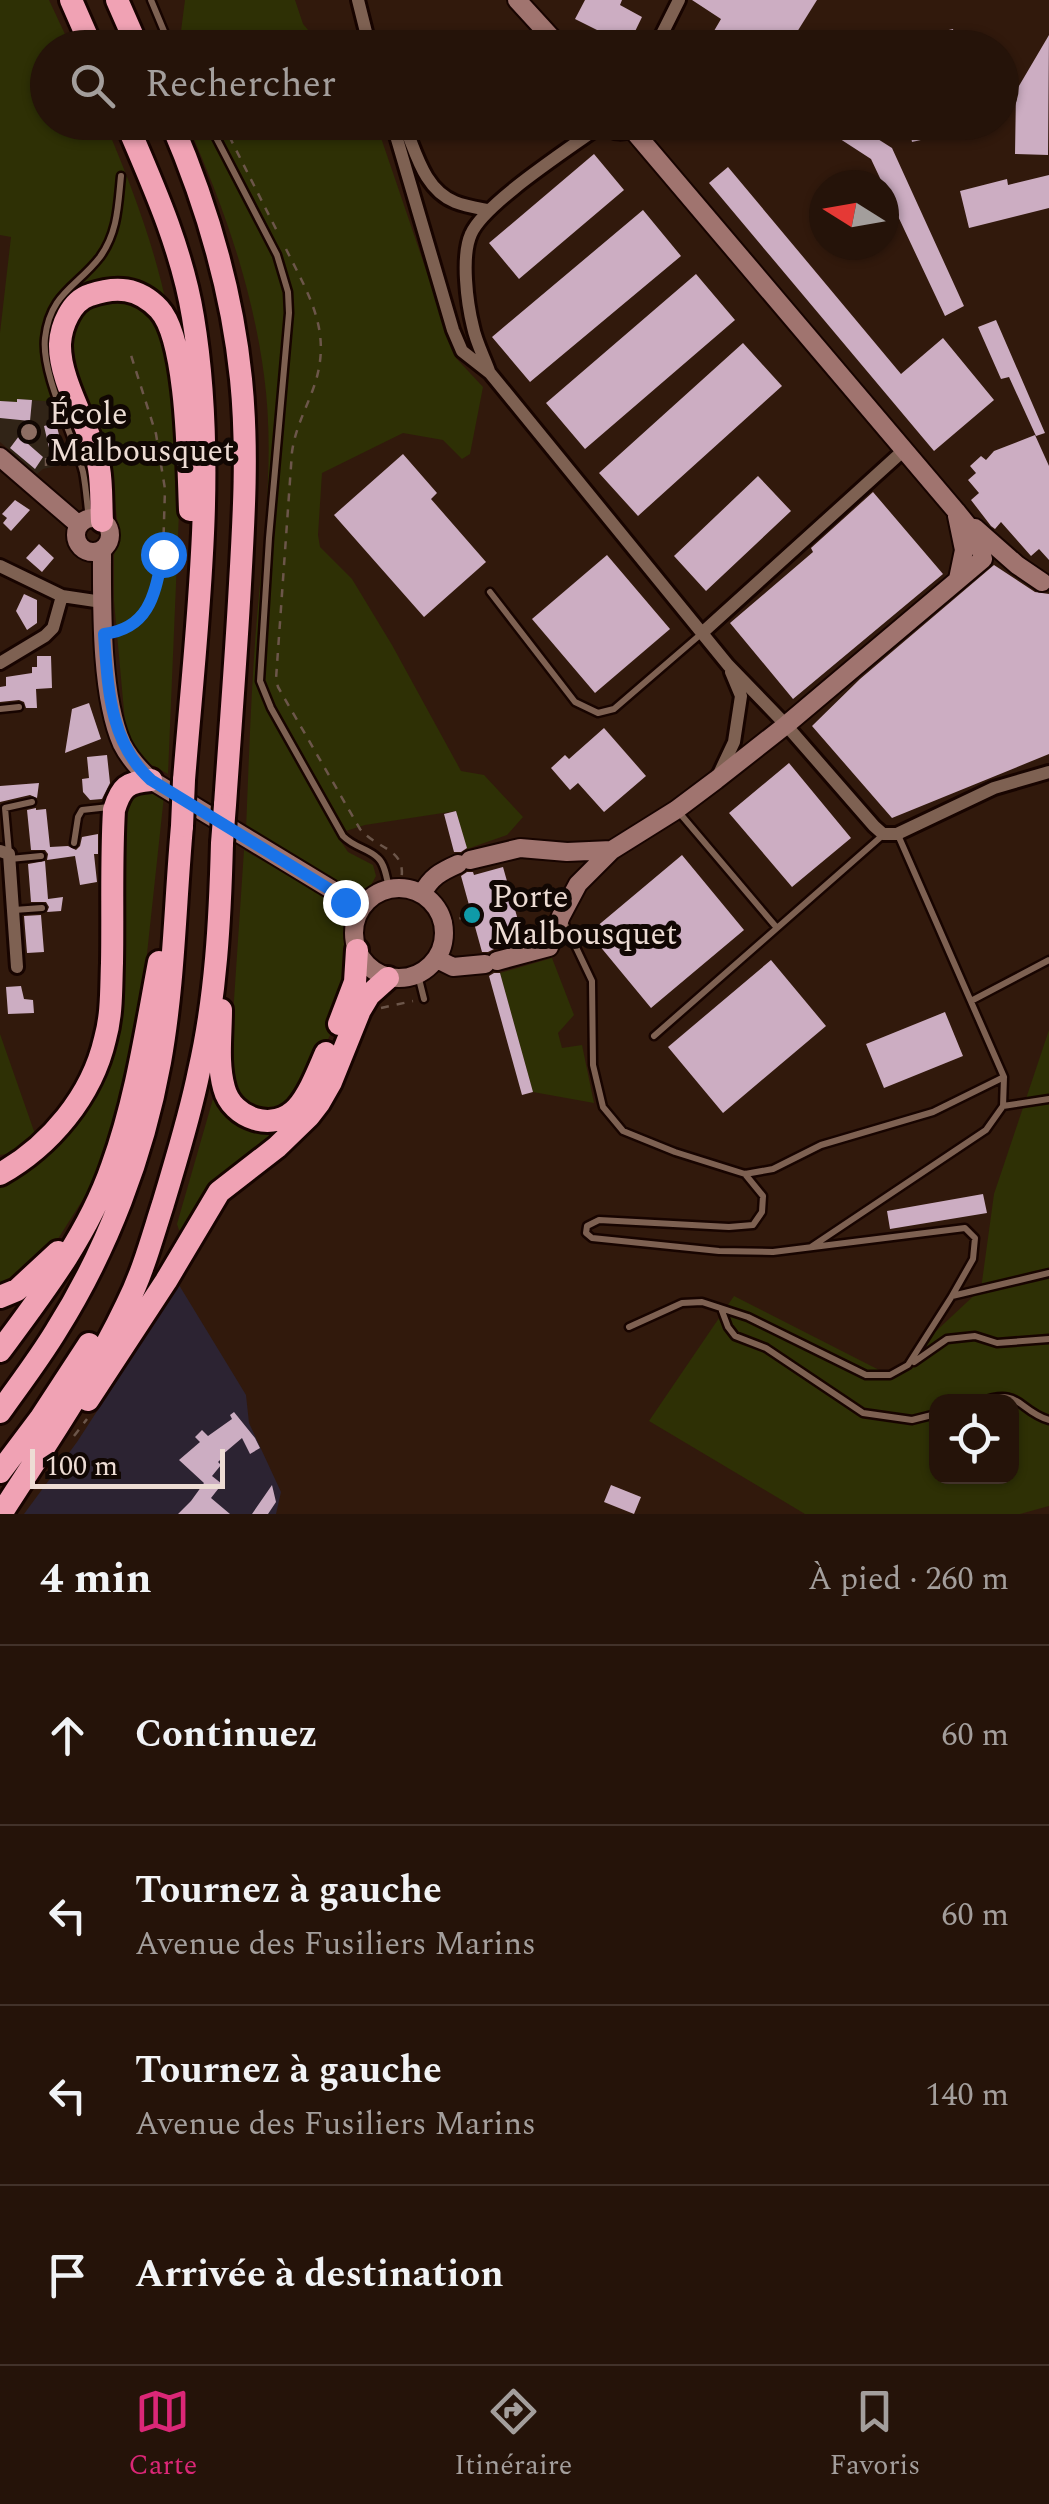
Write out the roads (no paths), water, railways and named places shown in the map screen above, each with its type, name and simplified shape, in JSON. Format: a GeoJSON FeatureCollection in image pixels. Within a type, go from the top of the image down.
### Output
{"type":"FeatureCollection","features":[{"type":"Feature","properties":{"kind":"highway"},"geometry":{"type":"LineString","coordinates":[[71,0],[84,30]]}},
{"type":"Feature","properties":{"kind":"highway"},"geometry":{"type":"LineString","coordinates":[[117,0],[130,30]]}},
{"type":"Feature","properties":{"kind":"highway"},"geometry":{"type":"LineString","coordinates":[[0,1412],[75,1300],[134,1165],[160,1062],[167,1012],[206,466],[203,398],[192,313],[176,252],[134,140]]}},
{"type":"Feature","properties":{"kind":"highway"},"geometry":{"type":"LineString","coordinates":[[178,140],[215,247],[232,316],[241,380],[244,527],[220,918],[220,1066],[228,1100],[238,1112],[248,1118],[272,1120],[286,1117],[297,1108],[350,998],[357,950]]}},
{"type":"Feature","properties":{"kind":"highway"},"geometry":{"type":"LineString","coordinates":[[90,522],[99,468],[60,347],[64,322],[82,298],[124,288],[161,310],[177,356],[189,476],[196,628]]}},
{"type":"Feature","properties":{"kind":"highway"},"geometry":{"type":"LineString","coordinates":[[0,1174],[38,1148],[63,1122],[87,1088],[105,1042],[111,1009],[114,810],[123,789],[133,782],[151,780]]}},
{"type":"Feature","properties":{"kind":"highway"},"geometry":{"type":"LineString","coordinates":[[0,1351],[72,1250],[112,1166],[134,1095],[179,854]]}},
{"type":"Feature","properties":{"kind":"highway"},"geometry":{"type":"LineString","coordinates":[[1,1514],[126,1306],[146,1260],[179,1154],[200,1068],[220,918]]}},
{"type":"Feature","properties":{"kind":"highway"},"geometry":{"type":"LineString","coordinates":[[1,1514],[108,1371],[219,1192],[276,1147],[320,1103],[360,1010],[369,995],[388,978]]}},
{"type":"Feature","properties":{"kind":"highway"},"geometry":{"type":"LineString","coordinates":[[0,1297],[17,1290],[62,1248],[102,1192]]}},
{"type":"Feature","properties":{"kind":"highway"},"geometry":{"type":"LineString","coordinates":[[0,1472],[40,1419],[118,1296],[163,1202]]}},
{"type":"Feature","properties":{"kind":"street"},"geometry":{"type":"LineString","coordinates":[[358,0],[366,30]]}},
{"type":"Feature","properties":{"kind":"street"},"geometry":{"type":"LineString","coordinates":[[518,0],[546,30]]}},
{"type":"Feature","properties":{"kind":"street"},"geometry":{"type":"LineString","coordinates":[[664,30],[679,0]]}},
{"type":"Feature","properties":{"kind":"street"},"geometry":{"type":"LineString","coordinates":[[397,140],[462,350],[490,373],[728,664],[890,834],[994,788],[1049,772]]}},
{"type":"Feature","properties":{"kind":"street"},"geometry":{"type":"LineString","coordinates":[[410,140],[425,175],[437,191],[454,202],[487,210]]}},
{"type":"Feature","properties":{"kind":"street"},"geometry":{"type":"LineString","coordinates":[[490,373],[473,328],[466,250],[472,231],[487,210],[581,140]]}},
{"type":"Feature","properties":{"kind":"street"},"geometry":{"type":"LineString","coordinates":[[646,140],[956,511],[976,537],[983,559]]}},
{"type":"Feature","properties":{"kind":"street"},"geometry":{"type":"LineString","coordinates":[[702,633],[904,450]]}},
{"type":"Feature","properties":{"kind":"street"},"geometry":{"type":"LineString","coordinates":[[0,457],[90,522],[108,527],[110,536],[102,550],[107,679],[122,743],[137,768],[334,892],[345,902],[355,923]]}},
{"type":"Feature","properties":{"kind":"street"},"geometry":{"type":"LineString","coordinates":[[956,511],[964,550],[958,579]]}},
{"type":"Feature","properties":{"kind":"street"},"geometry":{"type":"LineString","coordinates":[[956,511],[1017,565],[1045,583]]}},
{"type":"Feature","properties":{"kind":"street"},"geometry":{"type":"LineString","coordinates":[[90,522],[76,533],[78,544],[89,552],[102,550]]}},
{"type":"Feature","properties":{"kind":"street"},"geometry":{"type":"LineString","coordinates":[[437,959],[453,967],[491,963],[548,947],[578,884],[612,850],[716,780],[983,559]]}},
{"type":"Feature","properties":{"kind":"street"},"geometry":{"type":"LineString","coordinates":[[983,559],[1045,583]]}},
{"type":"Feature","properties":{"kind":"street"},"geometry":{"type":"LineString","coordinates":[[0,566],[62,596],[102,602]]}},
{"type":"Feature","properties":{"kind":"street"},"geometry":{"type":"LineString","coordinates":[[0,663],[53,628],[62,596]]}},
{"type":"Feature","properties":{"kind":"street"},"geometry":{"type":"LineString","coordinates":[[716,780],[734,742],[741,696],[728,664]]}},
{"type":"Feature","properties":{"kind":"street"},"geometry":{"type":"LineString","coordinates":[[422,894],[438,873],[520,848],[612,850]]}},
{"type":"Feature","properties":{"kind":"street"},"geometry":{"type":"LineString","coordinates":[[6,855],[17,967]]}},
{"type":"Feature","properties":{"kind":"street"},"geometry":{"type":"LineString","coordinates":[[334,892],[387,891],[422,894],[439,912],[445,936],[437,959],[418,975],[388,978],[370,968],[357,950],[354,937],[358,913],[387,891]]}},
{"type":"Feature","properties":{"kind":"lane"},"geometry":{"type":"LineString","coordinates":[[151,0],[164,30]]}},
{"type":"Feature","properties":{"kind":"lane"},"geometry":{"type":"LineString","coordinates":[[217,140],[277,255],[288,292],[260,681],[342,836],[378,858],[387,891]]}},
{"type":"Feature","properties":{"kind":"lane"},"geometry":{"type":"LineString","coordinates":[[90,522],[83,474],[46,368],[44,340],[52,308],[99,258],[116,226],[121,176]]}},
{"type":"Feature","properties":{"kind":"lane"},"geometry":{"type":"LineString","coordinates":[[490,592],[575,702],[598,713],[614,709],[702,633]]}},
{"type":"Feature","properties":{"kind":"lane"},"geometry":{"type":"LineString","coordinates":[[0,709],[19,707]]}},
{"type":"Feature","properties":{"kind":"lane"},"geometry":{"type":"LineString","coordinates":[[32,802],[5,808],[6,855],[41,856]]}},
{"type":"Feature","properties":{"kind":"lane"},"geometry":{"type":"LineString","coordinates":[[74,843],[82,810],[114,810]]}},
{"type":"Feature","properties":{"kind":"lane"},"geometry":{"type":"LineString","coordinates":[[676,810],[777,928]]}},
{"type":"Feature","properties":{"kind":"lane"},"geometry":{"type":"LineString","coordinates":[[654,1036],[890,834],[1004,1077],[1003,1106],[986,1130],[810,1247]]}},
{"type":"Feature","properties":{"kind":"lane"},"geometry":{"type":"LineString","coordinates":[[13,910],[42,908]]}},
{"type":"Feature","properties":{"kind":"lane"},"geometry":{"type":"LineString","coordinates":[[561,916],[592,980],[593,1066],[603,1106],[623,1131],[675,1152],[745,1174],[773,1169],[821,1144],[933,1112],[1004,1077]]}},
{"type":"Feature","properties":{"kind":"lane"},"geometry":{"type":"LineString","coordinates":[[971,1001],[1049,960]]}},
{"type":"Feature","properties":{"kind":"lane"},"geometry":{"type":"LineString","coordinates":[[418,975],[424,998]]}},
{"type":"Feature","properties":{"kind":"lane"},"geometry":{"type":"LineString","coordinates":[[1003,1106],[1049,1098]]}},
{"type":"Feature","properties":{"kind":"lane"},"geometry":{"type":"LineString","coordinates":[[745,1174],[764,1196],[762,1212],[753,1225],[599,1220],[587,1226],[586,1232],[592,1238],[719,1251],[773,1252],[965,1228],[975,1238],[974,1259],[908,1365]]}},
{"type":"Feature","properties":{"kind":"lane"},"geometry":{"type":"LineString","coordinates":[[952,1296],[1049,1273]]}},
{"type":"Feature","properties":{"kind":"lane"},"geometry":{"type":"LineString","coordinates":[[629,1327],[682,1304],[702,1302],[748,1316],[866,1374],[890,1375],[948,1339],[975,1336],[996,1343],[1049,1339]]}},
{"type":"Feature","properties":{"kind":"lane"},"geometry":{"type":"LineString","coordinates":[[722,1310],[735,1336],[766,1348],[863,1413],[912,1420],[929,1416]]}},
{"type":"Feature","properties":{"kind":"lane"},"geometry":{"type":"LineString","coordinates":[[1019,1402],[1049,1420]]}},
{"type":"Feature","properties":{"kind":"place","name":"École Malbousquet"},"geometry":{"type":"Point","coordinates":[29,432]}},
{"type":"Feature","properties":{"kind":"place","name":"Porte Malbousquet"},"geometry":{"type":"Point","coordinates":[472,915]}}]}
